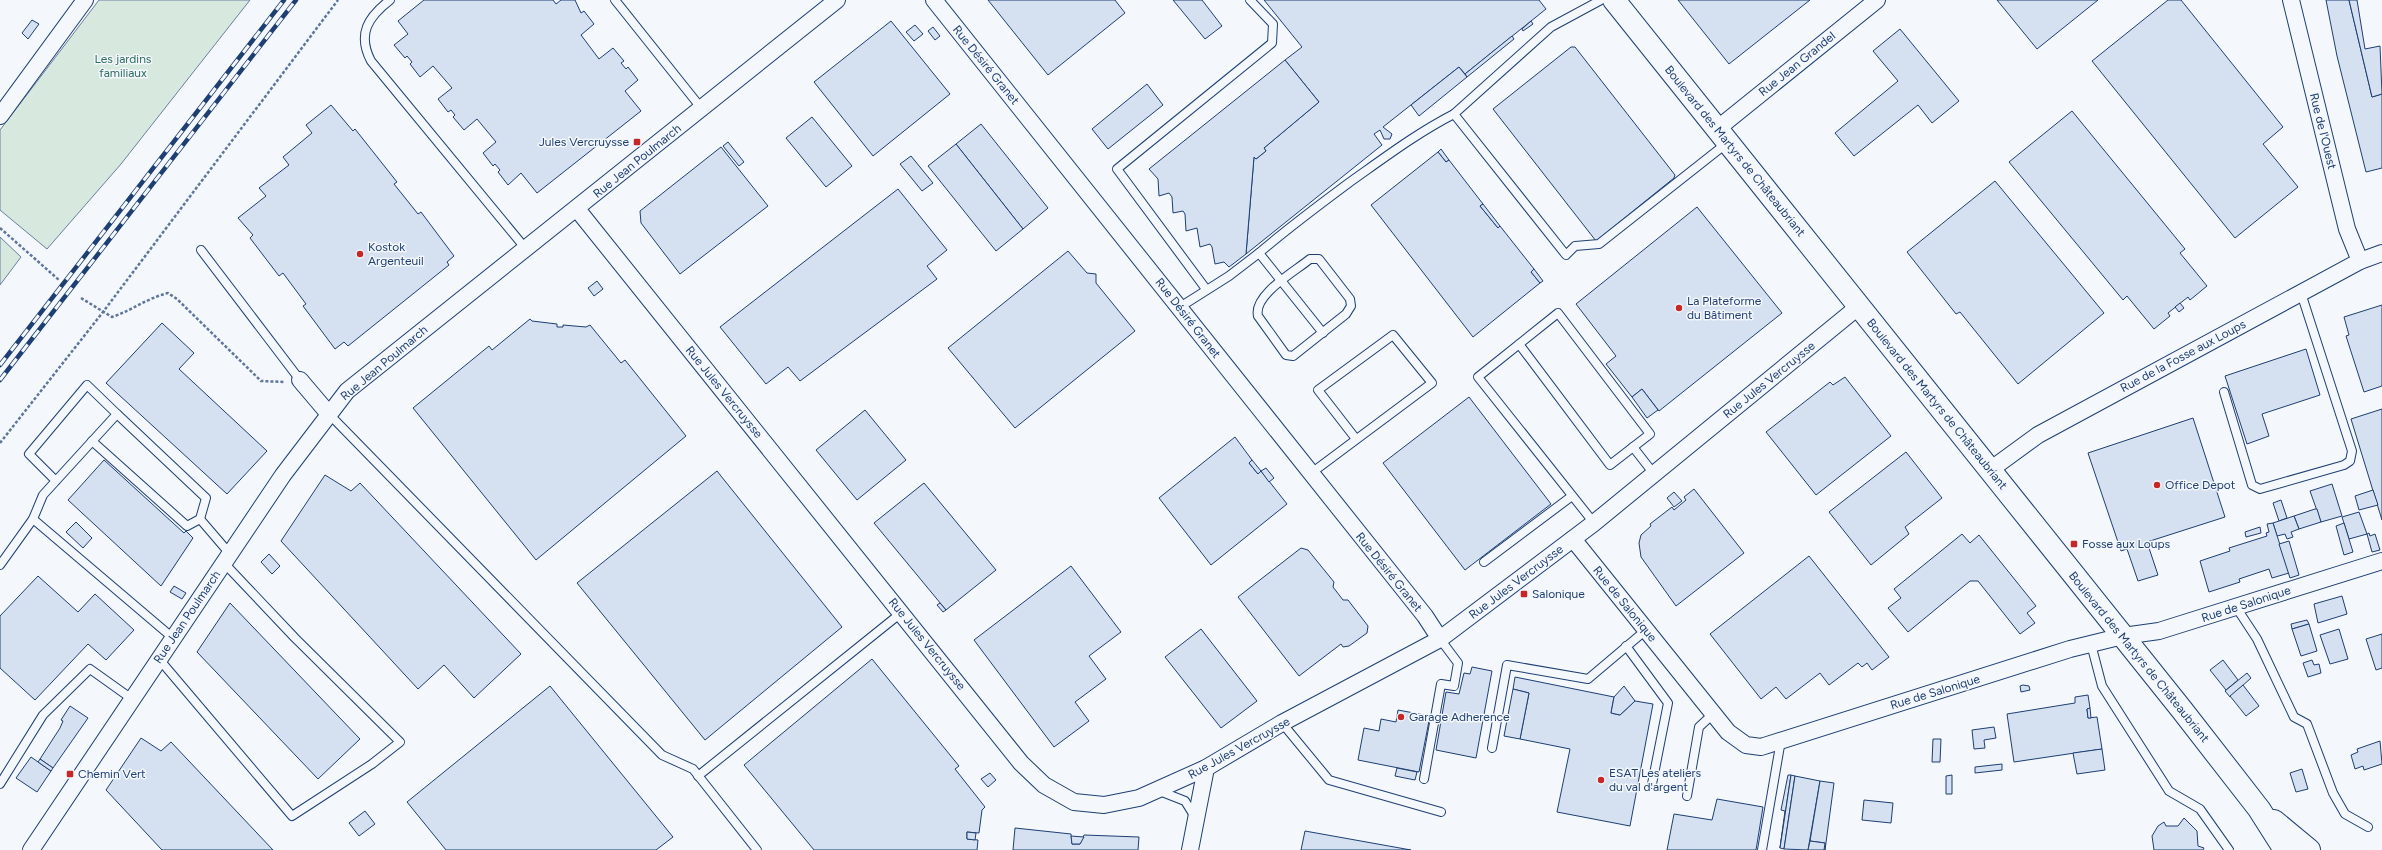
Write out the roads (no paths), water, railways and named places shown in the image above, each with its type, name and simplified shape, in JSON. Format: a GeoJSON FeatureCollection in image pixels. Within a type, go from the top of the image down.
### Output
{"type":"FeatureCollection","features":[{"type":"Feature","properties":{"kind":"main road","name":"Boulevard des Martyrs de Châteaubriant"},"geometry":{"type":"LineString","coordinates":[[1614,0],[2259,808],[2285,850]]}},
{"type":"Feature","properties":{"kind":"main road","name":"Boulevard des Martyrs de Châteaubriant"},"geometry":{"type":"LineString","coordinates":[[2259,808],[2309,850]]}},
{"type":"Feature","properties":{"kind":"street"},"geometry":{"type":"LineString","coordinates":[[0,116],[85,0]]}},
{"type":"Feature","properties":{"kind":"street","name":"Rue Jean Poulmarch"},"geometry":{"type":"LineString","coordinates":[[31,850],[227,558],[328,413],[347,391],[837,0]]}},
{"type":"Feature","properties":{"kind":"street","name":"Rue Désiré Granet"},"geometry":{"type":"LineString","coordinates":[[934,0],[1180,307],[1310,474],[1425,616],[1440,639]]}},
{"type":"Feature","properties":{"kind":"street","name":"Rue Jean Grandel"},"geometry":{"type":"LineString","coordinates":[[1722,136],[1877,0]]}},
{"type":"Feature","properties":{"kind":"street","name":"Rue de l'Ouest"},"geometry":{"type":"LineString","coordinates":[[2292,0],[2347,229],[2360,261]]}},
{"type":"Feature","properties":{"kind":"street","name":"Rue Jules Vercruysse"},"geometry":{"type":"LineString","coordinates":[[577,209],[1021,762],[1044,785],[1074,802],[1104,805],[1139,798],[1206,768],[1282,723],[1440,639],[1594,523],[1858,307]]}},
{"type":"Feature","properties":{"kind":"street","name":"Rue de la Fosse aux Loups"},"geometry":{"type":"LineString","coordinates":[[1990,470],[2038,435],[2360,261],[2382,253]]}},
{"type":"Feature","properties":{"kind":"street"},"geometry":{"type":"LineString","coordinates":[[300,380],[328,413]]}},
{"type":"Feature","properties":{"kind":"street","name":"Rue de Salonique"},"geometry":{"type":"LineString","coordinates":[[1573,539],[1728,732],[1746,745],[1760,746],[2091,644],[2123,636],[2159,631],[2382,561]]}},
{"type":"Feature","properties":{"kind":"street"},"geometry":{"type":"LineString","coordinates":[[1190,850],[1206,768]]}},
{"type":"Feature","properties":{"kind":"lane"},"geometry":{"type":"LineString","coordinates":[[390,0],[374,13],[367,25],[364,36],[365,50],[371,60],[526,249]]}},
{"type":"Feature","properties":{"kind":"lane"},"geometry":{"type":"LineString","coordinates":[[615,0],[702,108]]}},
{"type":"Feature","properties":{"kind":"lane"},"geometry":{"type":"LineString","coordinates":[[1206,289],[1117,169],[1272,43],[1273,24],[1250,0]]}},
{"type":"Feature","properties":{"kind":"lane"},"geometry":{"type":"LineString","coordinates":[[1180,307],[1206,289],[1229,276],[1284,232],[1425,128],[1454,114],[1551,27],[1600,0]]}},
{"type":"Feature","properties":{"kind":"lane"},"geometry":{"type":"LineString","coordinates":[[1454,114],[1566,255],[1575,246],[1599,244],[1722,136]]}},
{"type":"Feature","properties":{"kind":"lane"},"geometry":{"type":"LineString","coordinates":[[201,250],[300,380]]}},
{"type":"Feature","properties":{"kind":"lane"},"geometry":{"type":"LineString","coordinates":[[1259,253],[1283,281],[1323,333]]}},
{"type":"Feature","properties":{"kind":"lane"},"geometry":{"type":"LineString","coordinates":[[1310,259],[1319,259],[1350,299],[1351,306],[1346,314],[1323,333],[1293,356],[1286,355],[1258,316],[1256,308],[1262,297],[1310,259]]}},
{"type":"Feature","properties":{"kind":"lane"},"geometry":{"type":"LineString","coordinates":[[2224,392],[2252,485],[2260,489],[2344,465],[2350,461],[2352,450],[2302,292]]}},
{"type":"Feature","properties":{"kind":"lane"},"geometry":{"type":"LineString","coordinates":[[1519,344],[1610,465],[1650,434],[1558,313],[1519,344],[1478,377],[1594,523]]}},
{"type":"Feature","properties":{"kind":"lane"},"geometry":{"type":"LineString","coordinates":[[1310,474],[1432,383],[1393,335],[1318,390],[1356,439]]}},
{"type":"Feature","properties":{"kind":"lane"},"geometry":{"type":"LineString","coordinates":[[56,480],[29,454],[87,384],[206,498],[200,519],[187,526],[92,441]]}},
{"type":"Feature","properties":{"kind":"lane"},"geometry":{"type":"LineString","coordinates":[[328,413],[662,755],[693,769],[757,850]]}},
{"type":"Feature","properties":{"kind":"lane"},"geometry":{"type":"LineString","coordinates":[[0,565],[33,519],[42,495],[117,414]]}},
{"type":"Feature","properties":{"kind":"lane"},"geometry":{"type":"LineString","coordinates":[[1633,447],[1654,474]]}},
{"type":"Feature","properties":{"kind":"lane"},"geometry":{"type":"LineString","coordinates":[[1484,562],[1572,496]]}},
{"type":"Feature","properties":{"kind":"lane"},"geometry":{"type":"LineString","coordinates":[[33,519],[173,638]]}},
{"type":"Feature","properties":{"kind":"lane"},"geometry":{"type":"LineString","coordinates":[[159,658],[292,816],[372,764],[400,742],[295,638],[227,558],[200,519]]}},
{"type":"Feature","properties":{"kind":"lane"},"geometry":{"type":"LineString","coordinates":[[2236,607],[2257,640],[2294,717],[2307,724],[2333,792],[2346,814],[2368,827]]}},
{"type":"Feature","properties":{"kind":"lane"},"geometry":{"type":"LineString","coordinates":[[698,776],[901,613]]}},
{"type":"Feature","properties":{"kind":"lane"},"geometry":{"type":"LineString","coordinates":[[1492,748],[1508,665],[1588,679],[1646,630]]}},
{"type":"Feature","properties":{"kind":"lane"},"geometry":{"type":"LineString","coordinates":[[1424,779],[1441,684],[1454,686],[1458,663],[1440,639]]}},
{"type":"Feature","properties":{"kind":"lane"},"geometry":{"type":"LineString","coordinates":[[2091,644],[2102,686],[2169,791],[2200,809],[2229,850]]}},
{"type":"Feature","properties":{"kind":"lane"},"geometry":{"type":"LineString","coordinates":[[1626,646],[1668,703],[1652,784]]}},
{"type":"Feature","properties":{"kind":"lane"},"geometry":{"type":"LineString","coordinates":[[0,784],[43,715],[90,669],[132,699]]}},
{"type":"Feature","properties":{"kind":"lane"},"geometry":{"type":"LineString","coordinates":[[1687,796],[1699,727],[1713,714]]}},
{"type":"Feature","properties":{"kind":"lane"},"geometry":{"type":"LineString","coordinates":[[1282,723],[1329,780],[1440,812]]}},
{"type":"Feature","properties":{"kind":"lane"},"geometry":{"type":"LineString","coordinates":[[1762,850],[1781,740]]}},
{"type":"Feature","properties":{"kind":"lane"},"geometry":{"type":"LineString","coordinates":[[1157,790],[1185,801],[1196,820]]}},
{"type":"Feature","properties":{"kind":"railway"},"geometry":{"type":"LineString","coordinates":[[0,365],[284,0]]}},
{"type":"Feature","properties":{"kind":"railway"},"geometry":{"type":"LineString","coordinates":[[0,380],[296,0]]}},
{"type":"Feature","properties":{"kind":"place","name":"Jules Vercruysse"},"geometry":{"type":"Point","coordinates":[637,142]}},
{"type":"Feature","properties":{"kind":"place","name":"Kostok Argenteuil"},"geometry":{"type":"Point","coordinates":[360,254]}},
{"type":"Feature","properties":{"kind":"place","name":"La Plateforme du Bâtiment"},"geometry":{"type":"Point","coordinates":[1679,308]}},
{"type":"Feature","properties":{"kind":"place","name":"Office Depot"},"geometry":{"type":"Point","coordinates":[2157,485]}},
{"type":"Feature","properties":{"kind":"place","name":"Fosse aux Loups"},"geometry":{"type":"Point","coordinates":[2074,544]}},
{"type":"Feature","properties":{"kind":"place","name":"Salonique"},"geometry":{"type":"Point","coordinates":[1524,594]}},
{"type":"Feature","properties":{"kind":"place","name":"Garage Adherence"},"geometry":{"type":"Point","coordinates":[1401,717]}},
{"type":"Feature","properties":{"kind":"place","name":"Chemin Vert"},"geometry":{"type":"Point","coordinates":[70,774]}},
{"type":"Feature","properties":{"kind":"place","name":"ESAT Les ateliers du val d'argent"},"geometry":{"type":"Point","coordinates":[1601,780]}},
{"type":"Feature","properties":{"kind":"park label","name":"Les jardins familiaux"},"geometry":{"type":"Point","coordinates":[123,66]}}]}
